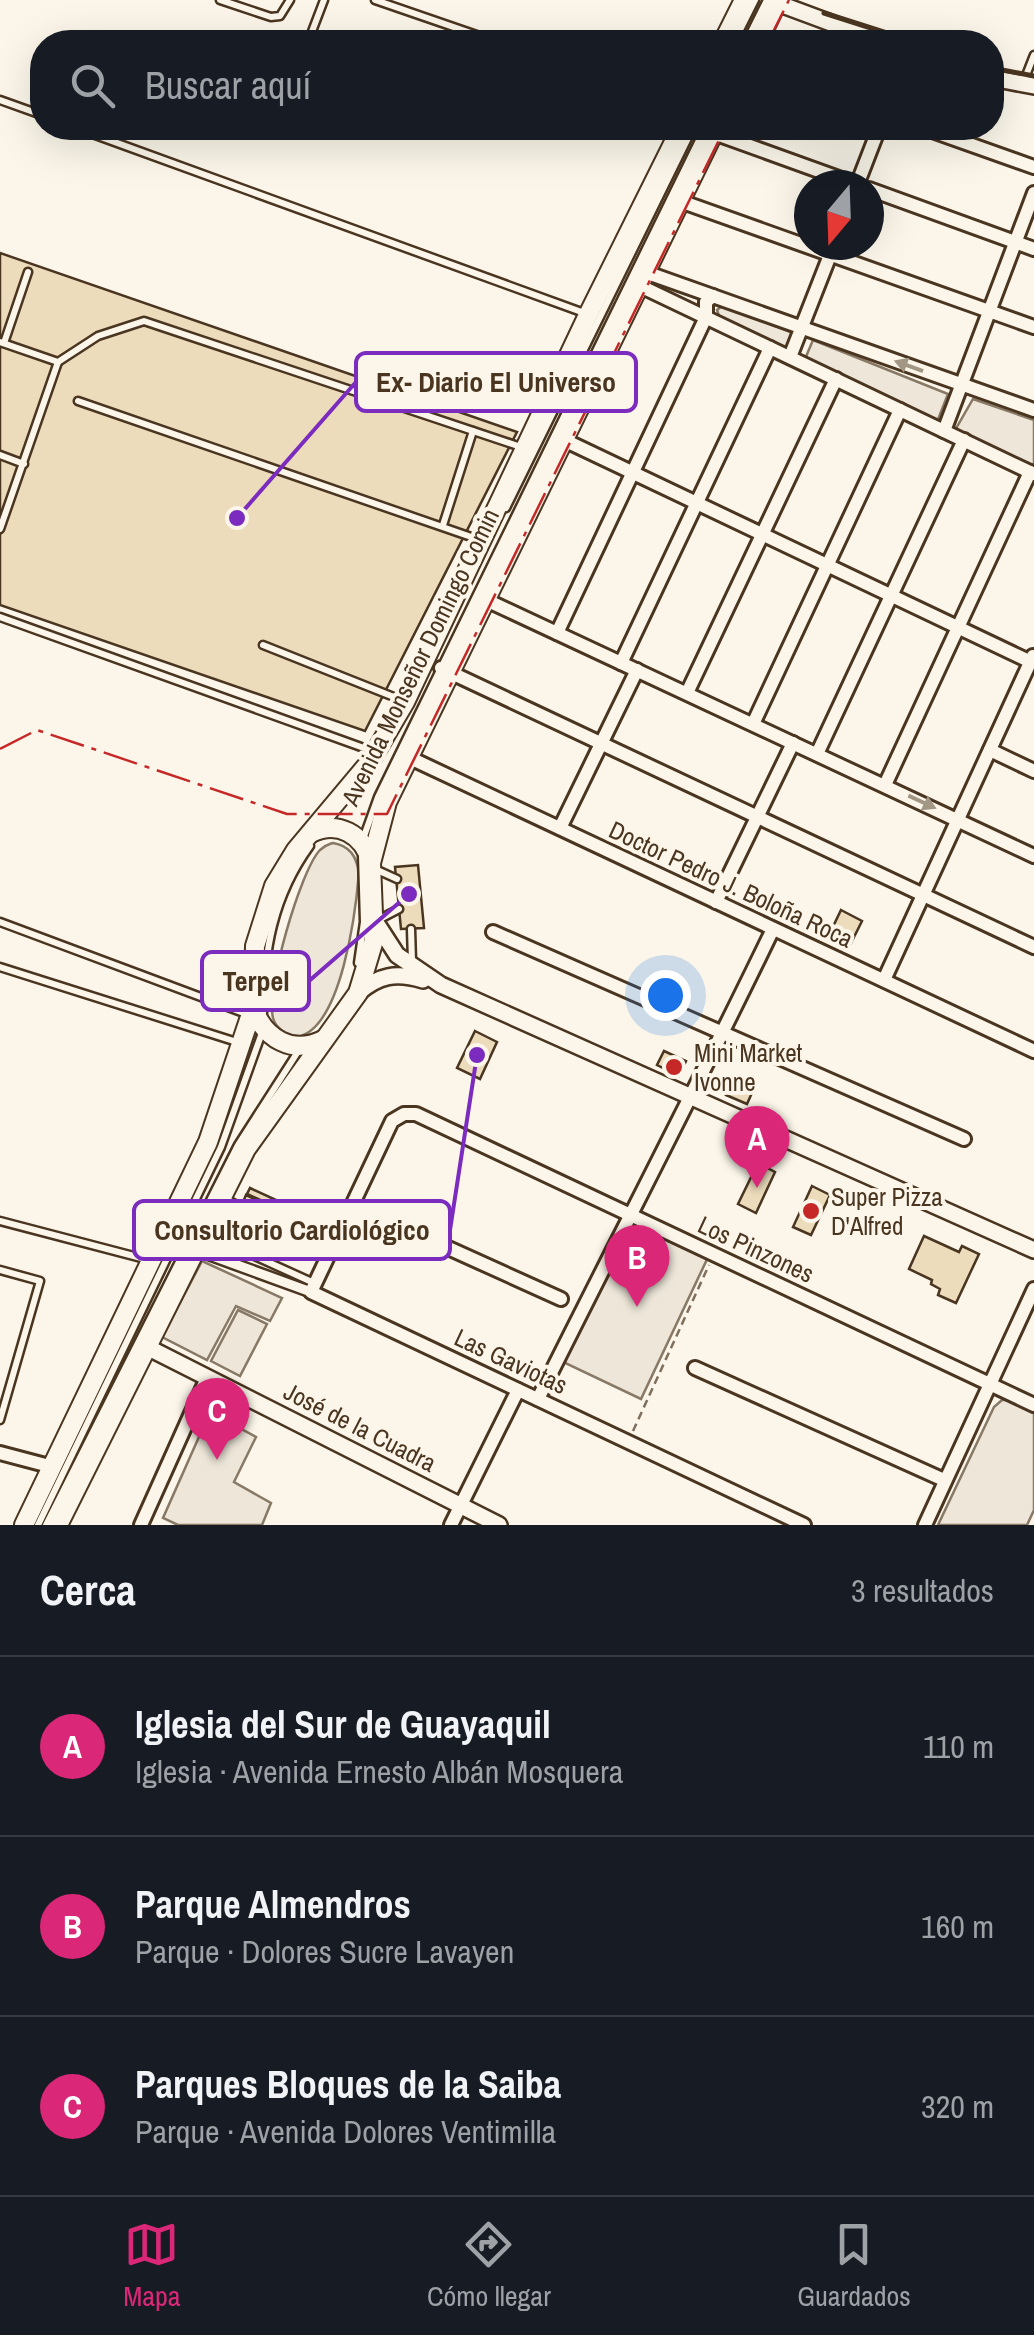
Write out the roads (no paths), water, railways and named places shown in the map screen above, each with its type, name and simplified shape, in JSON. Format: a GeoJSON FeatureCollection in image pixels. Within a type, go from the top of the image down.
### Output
{"type":"FeatureCollection","features":[{"type":"Feature","properties":{"kind":"main road"},"geometry":{"type":"LineString","coordinates":[[729,30],[744,0]]}},
{"type":"Feature","properties":{"kind":"main road"},"geometry":{"type":"LineString","coordinates":[[763,30],[774,1]]}},
{"type":"Feature","properties":{"kind":"main road","name":"Avenida Monseñor Domingo Comin"},"geometry":{"type":"LineString","coordinates":[[24,1525],[153,1261],[226,1098],[241,1043],[255,1018],[253,966],[263,915],[284,868],[376,752],[405,702],[588,315],[676,140]]}},
{"type":"Feature","properties":{"kind":"main road","name":"Avenida Monseñor Domingo Comin"},"geometry":{"type":"LineString","coordinates":[[58,1525],[144,1346],[264,1120],[358,993],[370,958],[375,921],[371,865],[380,821],[445,670],[484,599],[707,140]]}},
{"type":"Feature","properties":{"kind":"main road"},"geometry":{"type":"LineString","coordinates":[[316,831],[342,829],[362,842],[371,865]]}},
{"type":"Feature","properties":{"kind":"main road"},"geometry":{"type":"LineString","coordinates":[[255,1018],[280,1042],[302,1046],[323,1040]]}},
{"type":"Feature","properties":{"kind":"street"},"geometry":{"type":"LineString","coordinates":[[774,1],[850,30]]}},
{"type":"Feature","properties":{"kind":"street"},"geometry":{"type":"LineString","coordinates":[[740,140],[818,170]]}},
{"type":"Feature","properties":{"kind":"street"},"geometry":{"type":"LineString","coordinates":[[863,170],[874,140]]}},
{"type":"Feature","properties":{"kind":"street"},"geometry":{"type":"LineString","coordinates":[[959,140],[1034,166]]}},
{"type":"Feature","properties":{"kind":"street"},"geometry":{"type":"LineString","coordinates":[[944,431],[1034,193]]}},
{"type":"Feature","properties":{"kind":"street"},"geometry":{"type":"LineString","coordinates":[[884,194],[1034,248]]}},
{"type":"Feature","properties":{"kind":"street"},"geometry":{"type":"LineString","coordinates":[[680,201],[794,238]]}},
{"type":"Feature","properties":{"kind":"street"},"geometry":{"type":"LineString","coordinates":[[790,358],[828,260]]}},
{"type":"Feature","properties":{"kind":"street"},"geometry":{"type":"LineString","coordinates":[[857,260],[1034,328]]}},
{"type":"Feature","properties":{"kind":"street"},"geometry":{"type":"LineString","coordinates":[[641,278],[713,296],[1034,410]]}},
{"type":"Feature","properties":{"kind":"street"},"geometry":{"type":"LineString","coordinates":[[641,278],[706,317],[1032,473],[956,626],[885,785]]}},
{"type":"Feature","properties":{"kind":"street"},"geometry":{"type":"LineString","coordinates":[[557,633],[706,317],[706,302],[713,296]]}},
{"type":"Feature","properties":{"kind":"street"},"geometry":{"type":"LineString","coordinates":[[622,663],[770,348]]}},
{"type":"Feature","properties":{"kind":"street"},"geometry":{"type":"LineString","coordinates":[[687,694],[836,380]]}},
{"type":"Feature","properties":{"kind":"street"},"geometry":{"type":"LineString","coordinates":[[753,724],[900,410]]}},
{"type":"Feature","properties":{"kind":"street"},"geometry":{"type":"LineString","coordinates":[[562,438],[956,626],[1032,658],[1029,679],[990,750],[884,980]]}},
{"type":"Feature","properties":{"kind":"street"},"geometry":{"type":"LineString","coordinates":[[818,754],[964,440]]}},
{"type":"Feature","properties":{"kind":"street"},"geometry":{"type":"LineString","coordinates":[[484,599],[1034,856]]}},
{"type":"Feature","properties":{"kind":"street"},"geometry":{"type":"LineString","coordinates":[[445,670],[1034,947]]}},
{"type":"Feature","properties":{"kind":"street"},"geometry":{"type":"LineString","coordinates":[[560,828],[637,670]]}},
{"type":"Feature","properties":{"kind":"street"},"geometry":{"type":"LineString","coordinates":[[716,902],[794,742]]}},
{"type":"Feature","properties":{"kind":"street"},"geometry":{"type":"LineString","coordinates":[[990,750],[1034,771]]}},
{"type":"Feature","properties":{"kind":"street","name":"Doctor Pedro J. Boloña Roca"},"geometry":{"type":"LineString","coordinates":[[408,757],[1034,1051]]}},
{"type":"Feature","properties":{"kind":"street"},"geometry":{"type":"LineString","coordinates":[[375,921],[391,947],[413,968],[440,985],[1034,1250]]}},
{"type":"Feature","properties":{"kind":"street"},"geometry":{"type":"LineString","coordinates":[[538,1399],[629,1214],[692,1098],[773,928]]}},
{"type":"Feature","properties":{"kind":"street"},"geometry":{"type":"LineString","coordinates":[[493,932],[964,1139]]}},
{"type":"Feature","properties":{"kind":"street"},"geometry":{"type":"LineString","coordinates":[[358,993],[374,979],[394,975],[440,985]]}},
{"type":"Feature","properties":{"kind":"street","name":"Los Pinzones"},"geometry":{"type":"LineString","coordinates":[[353,1205],[392,1121],[404,1114],[416,1114],[1034,1405]]}},
{"type":"Feature","properties":{"kind":"street"},"geometry":{"type":"LineString","coordinates":[[313,1288],[353,1205],[562,1299]]}},
{"type":"Feature","properties":{"kind":"street","name":"Las Gaviotas"},"geometry":{"type":"LineString","coordinates":[[199,1241],[313,1288],[804,1525]]}},
{"type":"Feature","properties":{"kind":"street"},"geometry":{"type":"LineString","coordinates":[[924,1525],[1034,1289]]}},
{"type":"Feature","properties":{"kind":"street","name":"José de la Cuadra"},"geometry":{"type":"LineString","coordinates":[[144,1346],[499,1525]]}},
{"type":"Feature","properties":{"kind":"street"},"geometry":{"type":"LineString","coordinates":[[695,1368],[944,1480]]}},
{"type":"Feature","properties":{"kind":"street"},"geometry":{"type":"LineString","coordinates":[[142,1525],[208,1378]]}},
{"type":"Feature","properties":{"kind":"street"},"geometry":{"type":"LineString","coordinates":[[451,1525],[518,1390]]}},
{"type":"Feature","properties":{"kind":"street"},"geometry":{"type":"LineString","coordinates":[[0,1453],[52,1467]]}},
{"type":"Feature","properties":{"kind":"lane"},"geometry":{"type":"LineString","coordinates":[[220,0],[271,17],[280,16],[290,0]]}},
{"type":"Feature","properties":{"kind":"lane"},"geometry":{"type":"LineString","coordinates":[[313,30],[324,0]]}},
{"type":"Feature","properties":{"kind":"lane"},"geometry":{"type":"LineString","coordinates":[[375,0],[462,30]]}},
{"type":"Feature","properties":{"kind":"lane"},"geometry":{"type":"LineString","coordinates":[[740,30],[755,0]]}},
{"type":"Feature","properties":{"kind":"lane"},"geometry":{"type":"LineString","coordinates":[[754,30],[774,1]]}},
{"type":"Feature","properties":{"kind":"lane"},"geometry":{"type":"LineString","coordinates":[[1028,85],[1034,55]]}},
{"type":"Feature","properties":{"kind":"lane"},"geometry":{"type":"LineString","coordinates":[[0,100],[30,111]]}},
{"type":"Feature","properties":{"kind":"lane"},"geometry":{"type":"LineString","coordinates":[[109,140],[588,315]]}},
{"type":"Feature","properties":{"kind":"lane","name":"Avenida Monseñor Domingo Comin"},"geometry":{"type":"LineString","coordinates":[[316,831],[371,772],[396,732],[687,140]]}},
{"type":"Feature","properties":{"kind":"lane","name":"Avenida Monseñor Domingo Comin"},"geometry":{"type":"LineString","coordinates":[[46,1525],[238,1145],[302,1046],[325,1026],[348,994],[356,974],[364,922],[362,842],[378,797],[445,670],[707,140]]}},
{"type":"Feature","properties":{"kind":"lane"},"geometry":{"type":"LineString","coordinates":[[28,272],[2,343],[58,362]]}},
{"type":"Feature","properties":{"kind":"lane"},"geometry":{"type":"LineString","coordinates":[[0,529],[58,362],[98,336],[144,322],[524,448]]}},
{"type":"Feature","properties":{"kind":"lane"},"geometry":{"type":"LineString","coordinates":[[78,401],[481,540]]}},
{"type":"Feature","properties":{"kind":"lane"},"geometry":{"type":"LineString","coordinates":[[443,525],[473,430]]}},
{"type":"Feature","properties":{"kind":"lane"},"geometry":{"type":"LineString","coordinates":[[0,455],[24,464]]}},
{"type":"Feature","properties":{"kind":"lane"},"geometry":{"type":"LineString","coordinates":[[0,617],[376,752]]}},
{"type":"Feature","properties":{"kind":"lane"},"geometry":{"type":"LineString","coordinates":[[263,645],[405,702]]}},
{"type":"Feature","properties":{"kind":"lane"},"geometry":{"type":"LineString","coordinates":[[371,865],[397,879]]}},
{"type":"Feature","properties":{"kind":"lane"},"geometry":{"type":"LineString","coordinates":[[375,921],[399,909]]}},
{"type":"Feature","properties":{"kind":"lane"},"geometry":{"type":"LineString","coordinates":[[0,922],[255,1018]]}},
{"type":"Feature","properties":{"kind":"lane"},"geometry":{"type":"LineString","coordinates":[[411,928],[413,968]]}},
{"type":"Feature","properties":{"kind":"lane"},"geometry":{"type":"LineString","coordinates":[[0,967],[241,1043]]}},
{"type":"Feature","properties":{"kind":"lane","name":"Avenida Monseñor Domingo Comin"},"geometry":{"type":"LineString","coordinates":[[38,1525],[221,1147],[255,1018]]}},
{"type":"Feature","properties":{"kind":"lane"},"geometry":{"type":"LineString","coordinates":[[222,1197],[241,1207]]}},
{"type":"Feature","properties":{"kind":"lane"},"geometry":{"type":"LineString","coordinates":[[263,1259],[276,1228],[266,1218]]}},
{"type":"Feature","properties":{"kind":"lane"},"geometry":{"type":"LineString","coordinates":[[0,1221],[153,1261]]}},
{"type":"Feature","properties":{"kind":"lane"},"geometry":{"type":"LineString","coordinates":[[199,1241],[238,1243],[313,1288]]}},
{"type":"Feature","properties":{"kind":"lane"},"geometry":{"type":"LineString","coordinates":[[0,1270],[40,1281],[0,1420]]}},
{"type":"Feature","properties":{"kind":"place","name":"Ex- Diario El Universo"},"geometry":{"type":"Point","coordinates":[237,518]}},
{"type":"Feature","properties":{"kind":"place","name":"Terpel"},"geometry":{"type":"Point","coordinates":[409,894]}},
{"type":"Feature","properties":{"kind":"place","name":"Consultorio Cardiológico"},"geometry":{"type":"Point","coordinates":[477,1055]}},
{"type":"Feature","properties":{"kind":"place","name":"Mini Market Ivonne"},"geometry":{"type":"Point","coordinates":[674,1067]}},
{"type":"Feature","properties":{"kind":"place","name":"Iglesia del Sur de Guayaquil"},"geometry":{"type":"Point","coordinates":[757,1188]}},
{"type":"Feature","properties":{"kind":"place","name":"Super Pizza D'Alfred"},"geometry":{"type":"Point","coordinates":[811,1211]}},
{"type":"Feature","properties":{"kind":"place","name":"Parque Almendros"},"geometry":{"type":"Point","coordinates":[637,1307]}},
{"type":"Feature","properties":{"kind":"place","name":"Parques Bloques de la Saiba"},"geometry":{"type":"Point","coordinates":[217,1460]}}]}
